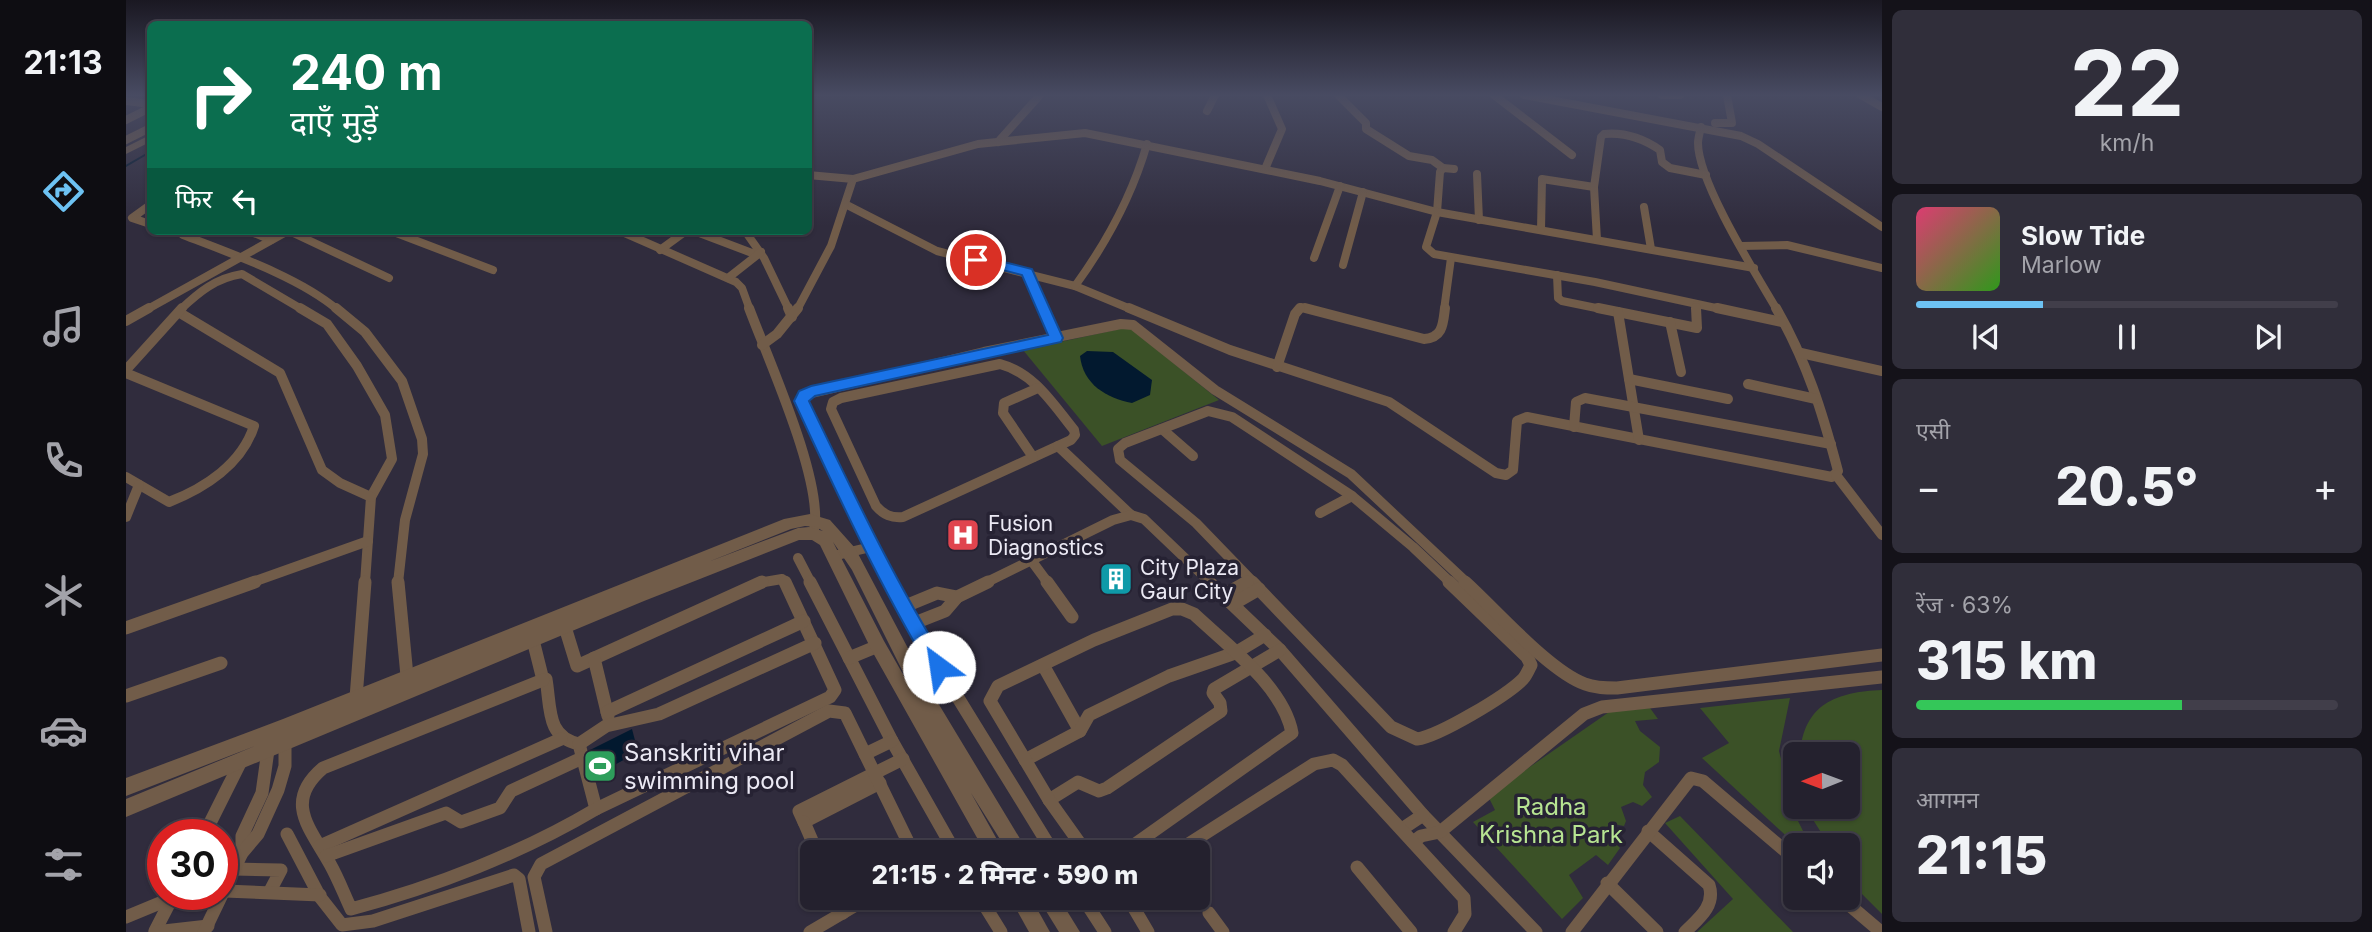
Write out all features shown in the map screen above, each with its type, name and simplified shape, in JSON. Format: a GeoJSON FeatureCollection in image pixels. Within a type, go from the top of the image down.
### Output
{"type":"FeatureCollection","features":[{"type":"Feature","properties":{"kind":"street"},"geometry":{"type":"LineString","coordinates":[[998,142],[1001,138]]}},
{"type":"Feature","properties":{"kind":"street"},"geometry":{"type":"LineString","coordinates":[[812,175],[853,179],[957,149],[1032,138]]}},
{"type":"Feature","properties":{"kind":"street"},"geometry":{"type":"LineString","coordinates":[[1116,138],[1340,186],[1437,212],[1754,268]]}},
{"type":"Feature","properties":{"kind":"street"},"geometry":{"type":"LineString","coordinates":[[1265,169],[1278,138]]}},
{"type":"Feature","properties":{"kind":"street"},"geometry":{"type":"LineString","coordinates":[[1381,138],[1409,156],[1432,160],[1443,168],[1454,169]]}},
{"type":"Feature","properties":{"kind":"street"},"geometry":{"type":"LineString","coordinates":[[1551,138],[1573,155]]}},
{"type":"Feature","properties":{"kind":"street"},"geometry":{"type":"LineString","coordinates":[[1597,240],[1594,187],[1601,138]]}},
{"type":"Feature","properties":{"kind":"street"},"geometry":{"type":"LineString","coordinates":[[1628,138],[1657,147],[1662,154],[1662,162],[1671,167],[1706,175]]}},
{"type":"Feature","properties":{"kind":"street"},"geometry":{"type":"LineString","coordinates":[[1699,138],[1706,175],[1741,246],[1801,353],[1831,444],[1838,471],[1836,475]]}},
{"type":"Feature","properties":{"kind":"street"},"geometry":{"type":"LineString","coordinates":[[1745,138],[1758,144],[1882,227]]}},
{"type":"Feature","properties":{"kind":"street"},"geometry":{"type":"LineString","coordinates":[[126,151],[139,142]]}},
{"type":"Feature","properties":{"kind":"street"},"geometry":{"type":"LineString","coordinates":[[126,157],[139,142]]}},
{"type":"Feature","properties":{"kind":"street"},"geometry":{"type":"LineString","coordinates":[[1075,286],[1105,246],[1141,167],[1147,144]]}},
{"type":"Feature","properties":{"kind":"street"},"geometry":{"type":"LineString","coordinates":[[1443,168],[1440,172],[1437,212],[1426,247],[1434,254],[1558,275],[1782,322]]}},
{"type":"Feature","properties":{"kind":"street"},"geometry":{"type":"LineString","coordinates":[[1477,174],[1479,220]]}},
{"type":"Feature","properties":{"kind":"street"},"geometry":{"type":"LineString","coordinates":[[761,345],[779,336],[815,281],[847,205],[853,179]]}},
{"type":"Feature","properties":{"kind":"street"},"geometry":{"type":"LineString","coordinates":[[1541,230],[1542,179],[1594,187]]}},
{"type":"Feature","properties":{"kind":"street"},"geometry":{"type":"LineString","coordinates":[[1314,258],[1340,186]]}},
{"type":"Feature","properties":{"kind":"street"},"geometry":{"type":"LineString","coordinates":[[1343,265],[1363,192]]}},
{"type":"Feature","properties":{"kind":"street"},"geometry":{"type":"LineString","coordinates":[[847,205],[925,247],[1075,286],[1277,367],[1389,402],[1496,473],[1506,475],[1513,470],[1517,421],[1521,418],[1832,477],[1836,475]]}},
{"type":"Feature","properties":{"kind":"street"},"geometry":{"type":"LineString","coordinates":[[147,207],[132,218],[147,223]]}},
{"type":"Feature","properties":{"kind":"street"},"geometry":{"type":"LineString","coordinates":[[1644,208],[1651,249]]}},
{"type":"Feature","properties":{"kind":"street"},"geometry":{"type":"LineString","coordinates":[[190,235],[324,298],[365,332],[401,381],[422,439],[423,454],[405,520],[397,591],[407,676]]}},
{"type":"Feature","properties":{"kind":"street"},"geometry":{"type":"LineString","coordinates":[[259,235],[271,240]]}},
{"type":"Feature","properties":{"kind":"street"},"geometry":{"type":"LineString","coordinates":[[126,321],[281,235]]}},
{"type":"Feature","properties":{"kind":"street"},"geometry":{"type":"LineString","coordinates":[[298,235],[389,278]]}},
{"type":"Feature","properties":{"kind":"street"},"geometry":{"type":"LineString","coordinates":[[401,235],[493,270]]}},
{"type":"Feature","properties":{"kind":"street"},"geometry":{"type":"LineString","coordinates":[[628,235],[728,278],[742,288],[809,471],[815,527],[833,556],[878,646],[988,840]]}},
{"type":"Feature","properties":{"kind":"street"},"geometry":{"type":"LineString","coordinates":[[660,250],[681,235]]}},
{"type":"Feature","properties":{"kind":"street"},"geometry":{"type":"LineString","coordinates":[[705,235],[752,253],[761,252]]}},
{"type":"Feature","properties":{"kind":"street"},"geometry":{"type":"LineString","coordinates":[[748,235],[761,252],[792,317]]}},
{"type":"Feature","properties":{"kind":"street"},"geometry":{"type":"LineString","coordinates":[[1741,246],[1778,244],[1882,268]]}},
{"type":"Feature","properties":{"kind":"street"},"geometry":{"type":"LineString","coordinates":[[728,278],[761,252]]}},
{"type":"Feature","properties":{"kind":"street"},"geometry":{"type":"LineString","coordinates":[[1277,367],[1295,314],[1301,307],[1433,339],[1443,329],[1451,258]]}},
{"type":"Feature","properties":{"kind":"street"},"geometry":{"type":"LineString","coordinates":[[1027,272],[1056,338]]}},
{"type":"Feature","properties":{"kind":"street"},"geometry":{"type":"LineString","coordinates":[[126,477],[169,502],[188,496],[233,463],[253,436],[254,426],[126,371],[197,295],[233,274],[242,274],[327,324],[357,366],[385,415],[392,459],[371,497],[355,698]]}},
{"type":"Feature","properties":{"kind":"street"},"geometry":{"type":"LineString","coordinates":[[1558,275],[1559,300],[1697,328],[1696,305]]}},
{"type":"Feature","properties":{"kind":"street"},"geometry":{"type":"LineString","coordinates":[[1618,312],[1639,440]]}},
{"type":"Feature","properties":{"kind":"street"},"geometry":{"type":"LineString","coordinates":[[180,313],[280,373],[321,470],[340,483],[371,497]]}},
{"type":"Feature","properties":{"kind":"street"},"geometry":{"type":"LineString","coordinates":[[782,396],[804,395],[971,355],[1121,324],[1133,325],[1151,318]]}},
{"type":"Feature","properties":{"kind":"street"},"geometry":{"type":"LineString","coordinates":[[1670,322],[1681,372]]}},
{"type":"Feature","properties":{"kind":"street"},"geometry":{"type":"LineString","coordinates":[[1133,325],[1215,390],[1351,474],[1556,667],[1579,684],[1600,689],[1617,688],[1882,655]]}},
{"type":"Feature","properties":{"kind":"street"},"geometry":{"type":"LineString","coordinates":[[1801,353],[1882,371]]}},
{"type":"Feature","properties":{"kind":"street"},"geometry":{"type":"LineString","coordinates":[[1000,364],[1019,371],[1038,388],[1074,430],[1071,440],[1058,446],[903,517],[891,518],[876,506],[831,409],[833,402],[841,398],[1000,364]]}},
{"type":"Feature","properties":{"kind":"street"},"geometry":{"type":"LineString","coordinates":[[1629,379],[1728,399]]}},
{"type":"Feature","properties":{"kind":"street"},"geometry":{"type":"LineString","coordinates":[[1748,384],[1816,399]]}},
{"type":"Feature","properties":{"kind":"street"},"geometry":{"type":"LineString","coordinates":[[1033,457],[1003,413],[1002,407],[1004,403],[1038,388]]}},
{"type":"Feature","properties":{"kind":"street"},"geometry":{"type":"LineString","coordinates":[[804,395],[802,401],[806,412],[871,547],[912,624],[1046,840]]}},
{"type":"Feature","properties":{"kind":"street"},"geometry":{"type":"LineString","coordinates":[[1574,427],[1576,402],[1580,399],[1831,444]]}},
{"type":"Feature","properties":{"kind":"street"},"geometry":{"type":"LineString","coordinates":[[1208,411],[1224,413],[1352,496],[1413,547],[1527,657],[1531,665],[1523,679],[1436,735],[1419,740],[1403,735],[1391,727],[1196,523],[1120,460],[1117,453],[1120,447],[1162,429],[1208,411]]}},
{"type":"Feature","properties":{"kind":"street"},"geometry":{"type":"LineString","coordinates":[[1162,429],[1193,456]]}},
{"type":"Feature","properties":{"kind":"street"},"geometry":{"type":"LineString","coordinates":[[1058,446],[1131,515],[1151,524],[1280,650],[1423,814],[1536,932]]}},
{"type":"Feature","properties":{"kind":"street"},"geometry":{"type":"LineString","coordinates":[[1836,475],[1882,535]]}},
{"type":"Feature","properties":{"kind":"street"},"geometry":{"type":"LineString","coordinates":[[126,517],[139,485]]}},
{"type":"Feature","properties":{"kind":"street"},"geometry":{"type":"LineString","coordinates":[[1320,513],[1352,496]]}},
{"type":"Feature","properties":{"kind":"street"},"geometry":{"type":"LineString","coordinates":[[912,624],[945,611],[957,597],[1031,560],[1113,520],[1131,515]]}},
{"type":"Feature","properties":{"kind":"street"},"geometry":{"type":"LineString","coordinates":[[126,787],[789,523],[828,526],[850,554],[892,638],[955,750],[1011,840]]}},
{"type":"Feature","properties":{"kind":"street"},"geometry":{"type":"LineString","coordinates":[[126,808],[565,626],[815,527]]}},
{"type":"Feature","properties":{"kind":"street"},"geometry":{"type":"LineString","coordinates":[[126,628],[368,541]]}},
{"type":"Feature","properties":{"kind":"street"},"geometry":{"type":"LineString","coordinates":[[833,556],[871,547]]}},
{"type":"Feature","properties":{"kind":"street"},"geometry":{"type":"LineString","coordinates":[[798,558],[945,840]]}},
{"type":"Feature","properties":{"kind":"street"},"geometry":{"type":"LineString","coordinates":[[1031,560],[1072,617]]}},
{"type":"Feature","properties":{"kind":"street"},"geometry":{"type":"LineString","coordinates":[[543,680],[323,768],[310,776],[302,792],[301,811],[351,908],[415,892],[567,826],[596,809],[830,697],[835,690],[787,584],[774,577],[577,666],[565,626]]}},
{"type":"Feature","properties":{"kind":"street"},"geometry":{"type":"LineString","coordinates":[[1228,600],[1254,584]]}},
{"type":"Feature","properties":{"kind":"street"},"geometry":{"type":"LineString","coordinates":[[903,607],[937,593],[957,597]]}},
{"type":"Feature","properties":{"kind":"street"},"geometry":{"type":"LineString","coordinates":[[1077,840],[1049,800],[990,701],[998,686],[1042,664],[1172,609],[1182,609],[1194,614],[1250,667],[1290,715],[1292,733],[1141,840]]}},
{"type":"Feature","properties":{"kind":"street"},"geometry":{"type":"LineString","coordinates":[[323,851],[446,813],[461,822],[500,808],[511,792],[581,751],[609,718],[804,621]]}},
{"type":"Feature","properties":{"kind":"street"},"geometry":{"type":"LineString","coordinates":[[1025,760],[1080,731],[1089,715],[1108,705],[1169,676],[1235,653],[1265,635]]}},
{"type":"Feature","properties":{"kind":"street"},"geometry":{"type":"LineString","coordinates":[[533,640],[543,680],[546,679],[555,732],[581,751],[596,809]]}},
{"type":"Feature","properties":{"kind":"street"},"geometry":{"type":"LineString","coordinates":[[609,718],[659,714],[815,643]]}},
{"type":"Feature","properties":{"kind":"street"},"geometry":{"type":"LineString","coordinates":[[849,658],[878,646]]}},
{"type":"Feature","properties":{"kind":"street"},"geometry":{"type":"LineString","coordinates":[[1049,800],[1078,782],[1099,791],[1107,788],[1221,711],[1220,703],[1213,693],[1214,689],[1280,650]]}},
{"type":"Feature","properties":{"kind":"street"},"geometry":{"type":"LineString","coordinates":[[594,658],[609,718]]}},
{"type":"Feature","properties":{"kind":"street"},"geometry":{"type":"LineString","coordinates":[[126,696],[221,663]]}},
{"type":"Feature","properties":{"kind":"street"},"geometry":{"type":"LineString","coordinates":[[1042,664],[1080,731]]}},
{"type":"Feature","properties":{"kind":"street"},"geometry":{"type":"LineString","coordinates":[[1413,842],[1421,836],[1440,832],[1584,714],[1602,707],[1882,677]]}},
{"type":"Feature","properties":{"kind":"street"},"geometry":{"type":"LineString","coordinates":[[547,932],[534,877],[541,864],[829,711],[845,713],[907,840]]}},
{"type":"Feature","properties":{"kind":"street"},"geometry":{"type":"LineString","coordinates":[[323,851],[561,738]]}},
{"type":"Feature","properties":{"kind":"street"},"geometry":{"type":"LineString","coordinates":[[865,754],[892,741]]}},
{"type":"Feature","properties":{"kind":"street"},"geometry":{"type":"LineString","coordinates":[[238,861],[242,853],[242,836],[261,793],[276,746]]}},
{"type":"Feature","properties":{"kind":"street"},"geometry":{"type":"LineString","coordinates":[[812,840],[804,822],[903,760]]}},
{"type":"Feature","properties":{"kind":"street"},"geometry":{"type":"LineString","coordinates":[[1195,840],[1314,764],[1333,760],[1342,765],[1464,898],[1465,914],[1454,932]]}},
{"type":"Feature","properties":{"kind":"street"},"geometry":{"type":"LineString","coordinates":[[212,819],[241,761]]}},
{"type":"Feature","properties":{"kind":"street"},"geometry":{"type":"LineString","coordinates":[[1572,932],[1687,782],[1696,778],[1783,849]]}},
{"type":"Feature","properties":{"kind":"street"},"geometry":{"type":"LineString","coordinates":[[1402,830],[1423,814]]}},
{"type":"Feature","properties":{"kind":"street"},"geometry":{"type":"LineString","coordinates":[[1648,831],[1709,885],[1713,893],[1713,901],[1685,932]]}},
{"type":"Feature","properties":{"kind":"street"},"geometry":{"type":"LineString","coordinates":[[287,834],[335,926],[349,928],[374,923],[514,875],[519,879],[529,932]]}},
{"type":"Feature","properties":{"kind":"street"},"geometry":{"type":"LineString","coordinates":[[1357,867],[1411,932]]}},
{"type":"Feature","properties":{"kind":"street"},"geometry":{"type":"LineString","coordinates":[[238,869],[281,870],[270,891]]}},
{"type":"Feature","properties":{"kind":"street"},"geometry":{"type":"LineString","coordinates":[[1607,883],[1657,932]]}},
{"type":"Feature","properties":{"kind":"street"},"geometry":{"type":"LineString","coordinates":[[238,891],[320,895]]}},
{"type":"Feature","properties":{"kind":"street"},"geometry":{"type":"LineString","coordinates":[[126,917],[172,898],[155,931],[206,929],[216,910]]}},
{"type":"Feature","properties":{"kind":"street"},"geometry":{"type":"LineString","coordinates":[[810,932],[848,910]]}},
{"type":"Feature","properties":{"kind":"street"},"geometry":{"type":"LineString","coordinates":[[987,910],[1001,932]]}},
{"type":"Feature","properties":{"kind":"street"},"geometry":{"type":"LineString","coordinates":[[1027,910],[1040,932]]}},
{"type":"Feature","properties":{"kind":"street"},"geometry":{"type":"LineString","coordinates":[[1056,910],[1070,932]]}},
{"type":"Feature","properties":{"kind":"street"},"geometry":{"type":"LineString","coordinates":[[1091,910],[1105,932]]}},
{"type":"Feature","properties":{"kind":"street"},"geometry":{"type":"LineString","coordinates":[[1135,910],[1148,932]]}},
{"type":"Feature","properties":{"kind":"street"},"geometry":{"type":"LineString","coordinates":[[1855,910],[1881,932]]}},
{"type":"Feature","properties":{"kind":"street"},"geometry":{"type":"LineString","coordinates":[[1209,913],[1223,932]]}},
{"type":"Feature","properties":{"kind":"green space"},"geometry":{"type":"Polygon","coordinates":[[[1129,327],[1219,400],[1102,446],[1023,350],[1129,327]]]}},
{"type":"Feature","properties":{"kind":"green space"},"geometry":{"type":"Polygon","coordinates":[[[1882,690],[1882,914],[1860,892],[1860,833],[1821,833],[1813,819],[1860,819],[1860,742],[1802,742],[1808,723],[1825,704],[1865,691],[1882,690]]]}},
{"type":"Feature","properties":{"kind":"green space"},"geometry":{"type":"Polygon","coordinates":[[[1790,698],[1779,751],[1783,767],[1783,819],[1797,819],[1804,833],[1783,833],[1702,758],[1729,743],[1700,708],[1790,698]]]}},
{"type":"Feature","properties":{"kind":"green space","name":"Radha Krishna Park"},"geometry":{"type":"Polygon","coordinates":[[[1650,708],[1658,719],[1635,721],[1640,731],[1660,747],[1659,762],[1645,772],[1643,785],[1652,797],[1642,806],[1633,802],[1621,807],[1626,821],[1624,826],[1608,823],[1608,833],[1620,848],[1608,865],[1596,855],[1569,875],[1583,898],[1562,919],[1473,822],[1495,810],[1488,796],[1609,712],[1650,708]]]}},
{"type":"Feature","properties":{"kind":"green space"},"geometry":{"type":"Polygon","coordinates":[[[1680,816],[1793,932],[1697,932],[1733,899],[1665,823],[1680,816]]]}},
{"type":"Feature","properties":{"kind":"water"},"geometry":{"type":"Polygon","coordinates":[[[1087,351],[1113,352],[1152,380],[1150,395],[1132,403],[1097,388],[1082,366],[1080,356],[1087,351]]]}},
{"type":"Feature","properties":{"kind":"water","name":"Sanskriti vihar swimming pool"},"geometry":{"type":"Polygon","coordinates":[[[632,729],[638,752],[589,779],[584,753],[632,729]]]}},
{"type":"Feature","properties":{"kind":"waterway"},"geometry":{"type":"LineString","coordinates":[[126,166],[147,154]]}},
{"type":"Feature","properties":{"kind":"place","name":"Fusion Diagnostics"},"geometry":{"type":"Point","coordinates":[963,535]}},
{"type":"Feature","properties":{"kind":"place","name":"City Plaza Gaur City"},"geometry":{"type":"Point","coordinates":[1116,579]}},
{"type":"Feature","properties":{"kind":"place","name":"Sanskriti vihar swimming pool"},"geometry":{"type":"Point","coordinates":[600,766]}},
{"type":"Feature","properties":{"kind":"route"},"geometry":{"type":"LineString","coordinates":[[939,667],[907,615],[871,547],[802,401],[804,395],[811,391],[1056,338],[1027,272],[976,260]]}}]}
